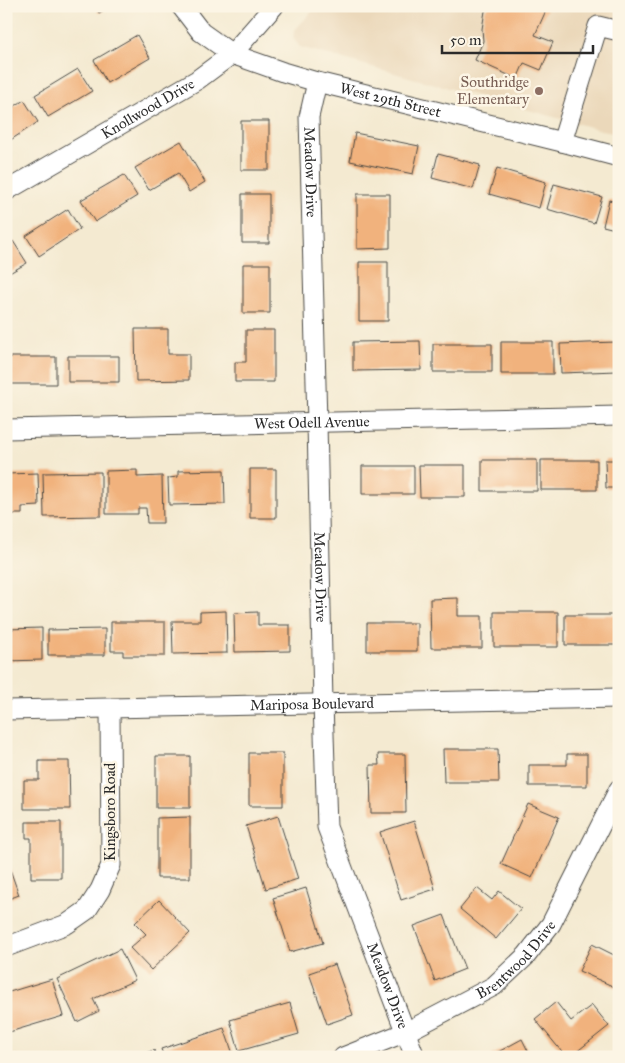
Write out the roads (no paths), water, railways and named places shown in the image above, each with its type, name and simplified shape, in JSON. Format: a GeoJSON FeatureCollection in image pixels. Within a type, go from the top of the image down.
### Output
{"type":"FeatureCollection","features":[{"type":"Feature","properties":{"kind":"street","name":"West 29th Street"},"geometry":{"type":"LineString","coordinates":[[181,6],[201,32],[232,54],[283,72],[619,157]]}},
{"type":"Feature","properties":{"kind":"street","name":"Knollwood Drive"},"geometry":{"type":"LineString","coordinates":[[6,191],[197,80],[232,54],[274,6]]}},
{"type":"Feature","properties":{"kind":"street"},"geometry":{"type":"LineString","coordinates":[[562,142],[598,26],[619,30]]}},
{"type":"Feature","properties":{"kind":"street","name":"Meadow Drive"},"geometry":{"type":"LineString","coordinates":[[317,82],[309,117],[327,827],[415,1057]]}},
{"type":"Feature","properties":{"kind":"street","name":"West Odell Avenue"},"geometry":{"type":"LineString","coordinates":[[6,429],[619,416]]}},
{"type":"Feature","properties":{"kind":"street","name":"Mariposa Boulevard"},"geometry":{"type":"LineString","coordinates":[[6,710],[619,698]]}},
{"type":"Feature","properties":{"kind":"street","name":"Kingsboro Road"},"geometry":{"type":"LineString","coordinates":[[6,947],[67,924],[87,910],[100,890],[111,865],[110,709]]}},
{"type":"Feature","properties":{"kind":"street","name":"Brentwood Drive"},"geometry":{"type":"LineString","coordinates":[[343,1057],[406,1032],[494,986],[526,956],[551,924],[619,789]]}},
{"type":"Feature","properties":{"kind":"place","name":"Southridge Elementary"},"geometry":{"type":"Point","coordinates":[539,91]}}]}
